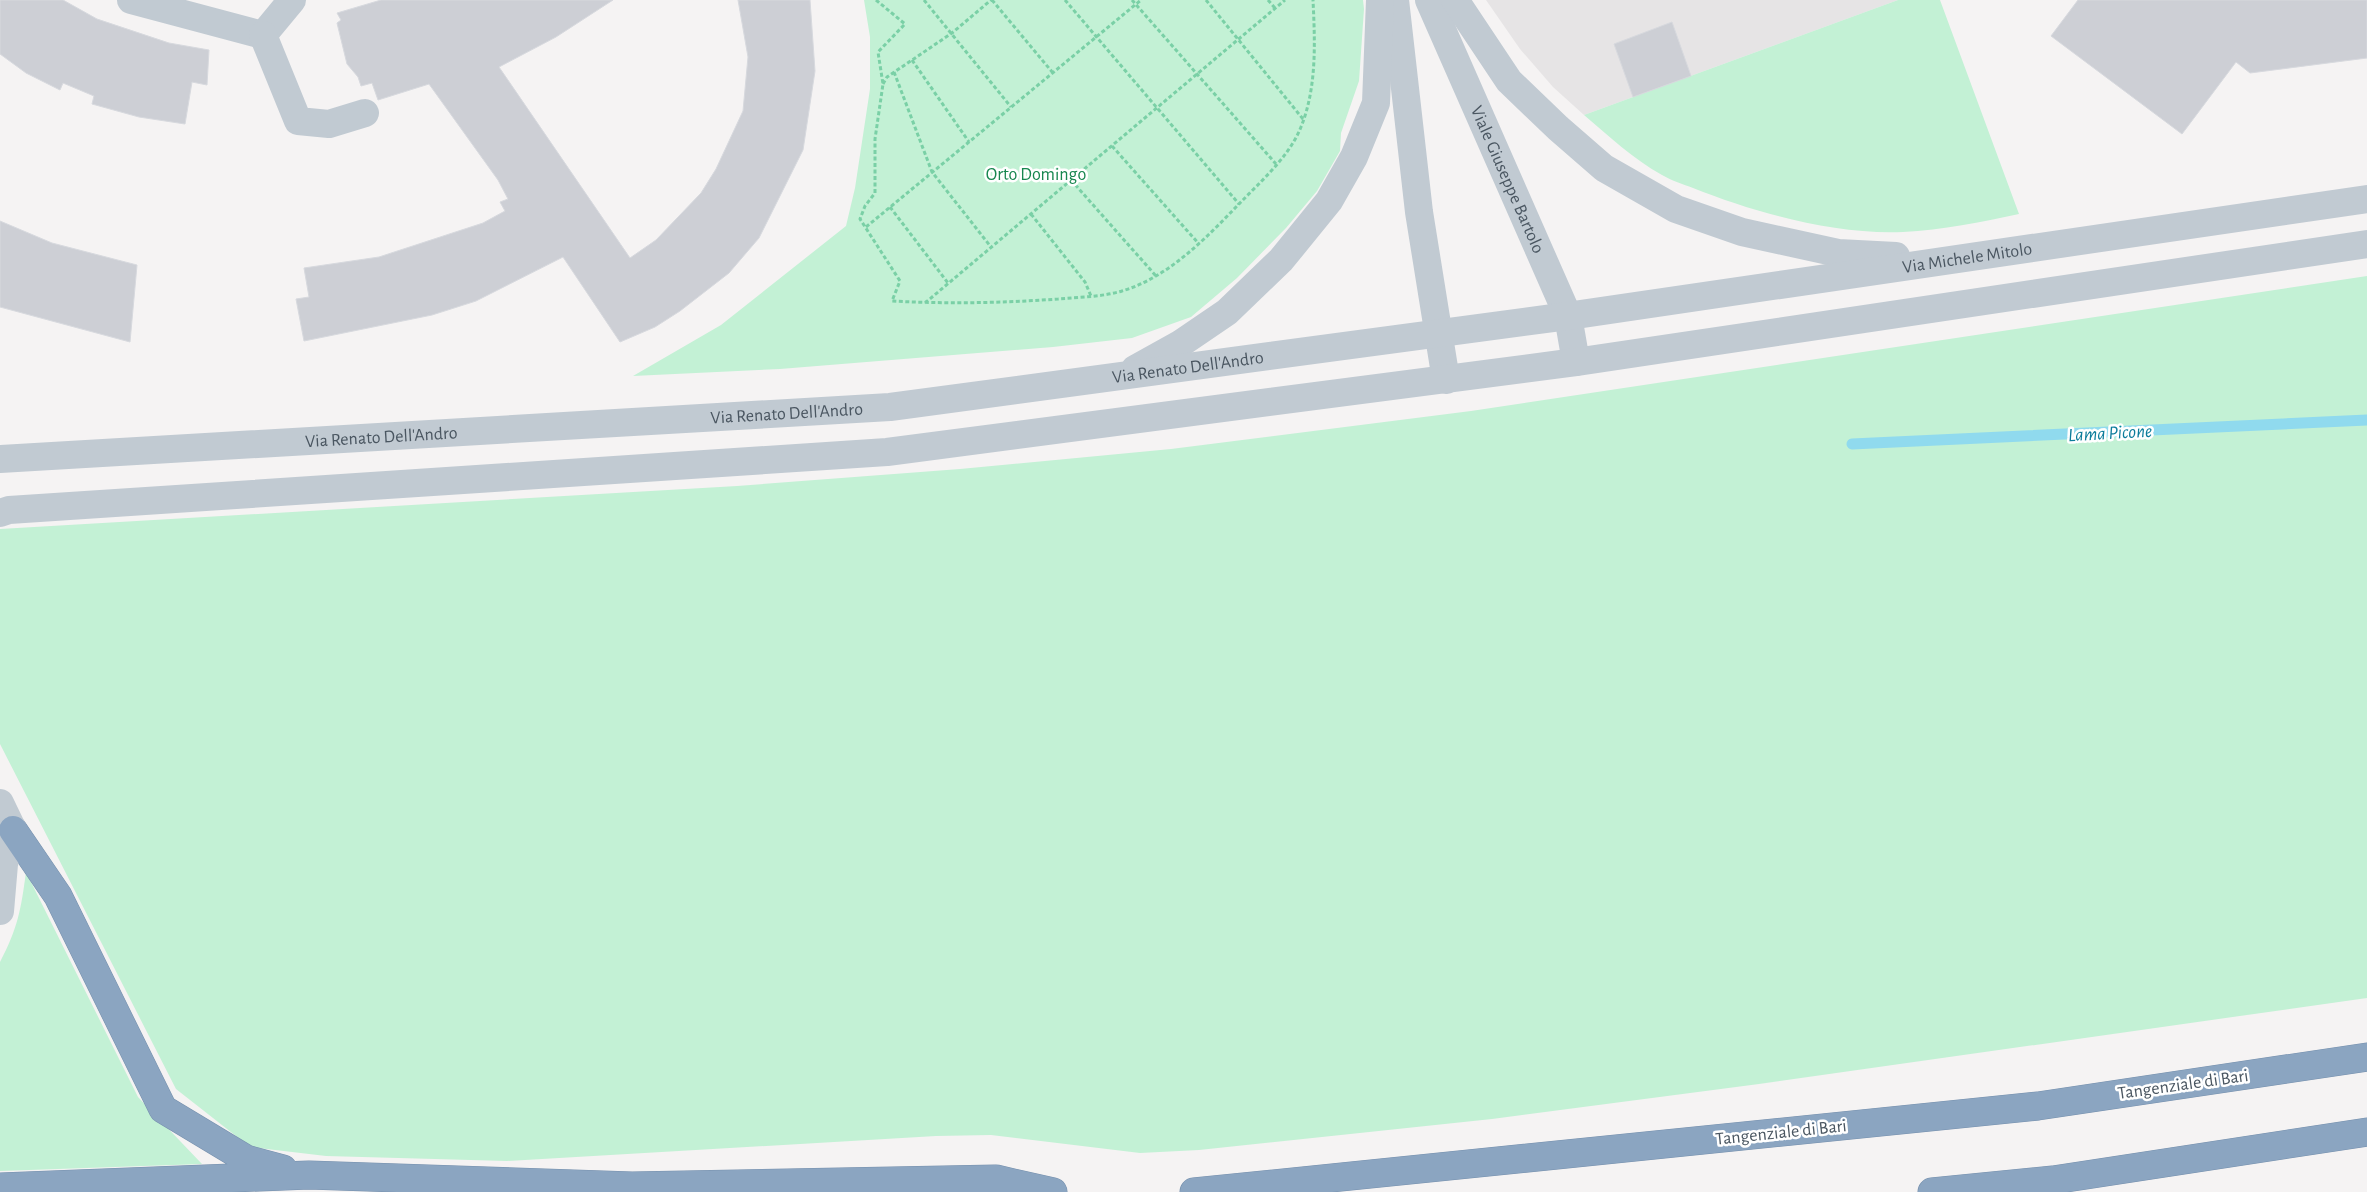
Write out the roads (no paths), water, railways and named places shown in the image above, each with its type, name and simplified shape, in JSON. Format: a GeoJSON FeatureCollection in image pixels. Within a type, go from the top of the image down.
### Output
{"type":"FeatureCollection","features":[{"type":"Feature","properties":{"kind":"highway"},"geometry":{"type":"LineString","coordinates":[[13,830],[58,896],[164,1109],[246,1159],[309,1175]]}},
{"type":"Feature","properties":{"kind":"highway","name":"Tangenziale di Bari"},"geometry":{"type":"LineString","coordinates":[[1194,1192],[2038,1106],[2367,1057]]}},
{"type":"Feature","properties":{"kind":"highway"},"geometry":{"type":"LineString","coordinates":[[1932,1192],[2052,1180],[2367,1132]]}},
{"type":"Feature","properties":{"kind":"highway"},"geometry":{"type":"LineString","coordinates":[[0,1187],[309,1175],[632,1186],[996,1179],[1053,1192]]}},
{"type":"Feature","properties":{"kind":"street"},"geometry":{"type":"LineString","coordinates":[[131,0],[263,35]]}},
{"type":"Feature","properties":{"kind":"street"},"geometry":{"type":"LineString","coordinates":[[263,35],[290,0]]}},
{"type":"Feature","properties":{"kind":"street"},"geometry":{"type":"LineString","coordinates":[[1123,376],[1180,344],[1227,312],[1281,260],[1329,201],[1354,157],[1376,103],[1380,0]]}},
{"type":"Feature","properties":{"kind":"street"},"geometry":{"type":"LineString","coordinates":[[1395,0],[1419,212],[1446,380]]}},
{"type":"Feature","properties":{"kind":"street","name":"Viale Giuseppe Bartolo"},"geometry":{"type":"LineString","coordinates":[[1429,0],[1568,316],[1576,362]]}},
{"type":"Feature","properties":{"kind":"street"},"geometry":{"type":"LineString","coordinates":[[1455,0],[1510,81],[1558,128],[1604,168],[1676,209],[1742,232],[1838,253],[1963,258]]}},
{"type":"Feature","properties":{"kind":"street"},"geometry":{"type":"LineString","coordinates":[[263,35],[298,121],[329,124],[364,113]]}},
{"type":"Feature","properties":{"kind":"street","name":"Via Michele Mitolo"},"geometry":{"type":"LineString","coordinates":[[1568,316],[2367,199]]}},
{"type":"Feature","properties":{"kind":"street"},"geometry":{"type":"LineString","coordinates":[[5,512],[887,452],[1576,362],[2367,244]]}},
{"type":"Feature","properties":{"kind":"street","name":"Via Renato Dell'Andro"},"geometry":{"type":"LineString","coordinates":[[0,459],[890,407],[1568,316]]}},
{"type":"Feature","properties":{"kind":"street"},"geometry":{"type":"LineString","coordinates":[[0,803],[13,830],[4,864],[0,911]]}},
{"type":"Feature","properties":{"kind":"waterway","name":"Lama Picone"},"geometry":{"type":"LineString","coordinates":[[1852,444],[2367,420]]}},
{"type":"Feature","properties":{"kind":"park label","name":"Orto Domingo"},"geometry":{"type":"Point","coordinates":[1036,174]}}]}
